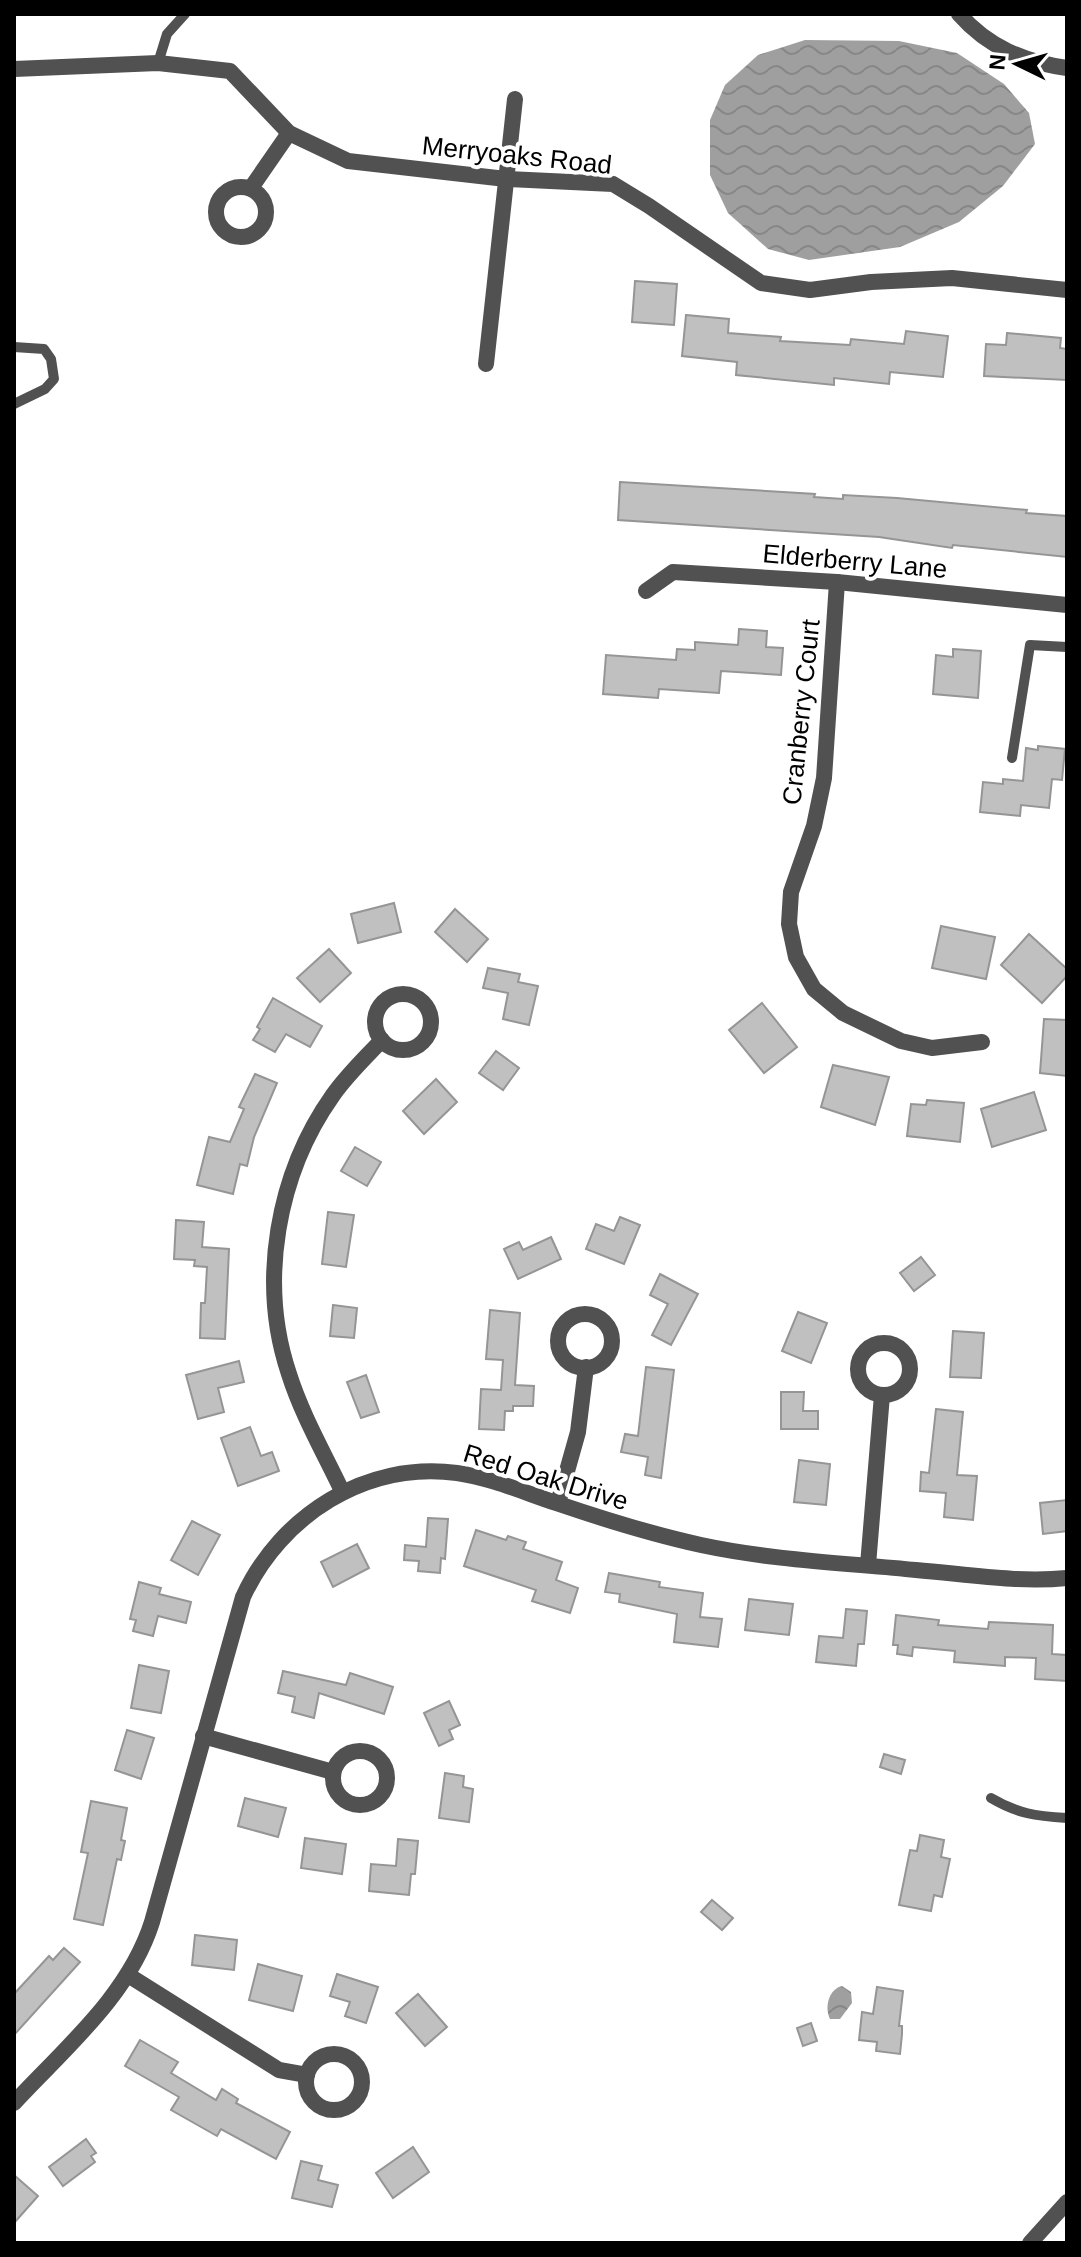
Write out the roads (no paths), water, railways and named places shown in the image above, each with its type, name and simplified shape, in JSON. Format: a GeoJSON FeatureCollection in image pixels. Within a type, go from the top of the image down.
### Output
{"type":"FeatureCollection","features":[{"type":"Feature","properties":{"kind":"street"},"geometry":{"type":"LineString","coordinates":[[959,14],[1004,51],[1040,64],[1067,68]]}},
{"type":"Feature","properties":{"kind":"street","name":"Merryoaks Road"},"geometry":{"type":"LineString","coordinates":[[14,69],[158,63],[230,71],[289,133],[348,161],[506,179],[613,184],[761,283],[810,290],[871,282],[952,278],[1067,290]]}},
{"type":"Feature","properties":{"kind":"street"},"geometry":{"type":"LineString","coordinates":[[486,364],[515,99]]}},
{"type":"Feature","properties":{"kind":"street"},"geometry":{"type":"LineString","coordinates":[[251,188],[289,133]]}},
{"type":"Feature","properties":{"kind":"street","name":"Elderberry Lane"},"geometry":{"type":"LineString","coordinates":[[646,591],[673,572],[837,582],[1067,605]]}},
{"type":"Feature","properties":{"kind":"street","name":"Cranberry Court"},"geometry":{"type":"LineString","coordinates":[[837,582],[824,778],[814,826],[791,892],[789,924],[796,957],[814,989],[843,1013],[901,1041],[932,1048],[982,1042]]}},
{"type":"Feature","properties":{"kind":"street"},"geometry":{"type":"LineString","coordinates":[[342,1491],[299,1401],[283,1354],[274,1283],[276,1244],[282,1206],[312,1128],[347,1076],[382,1040]]}},
{"type":"Feature","properties":{"kind":"street"},"geometry":{"type":"LineString","coordinates":[[558,1503],[578,1432],[586,1367]]}},
{"type":"Feature","properties":{"kind":"street"},"geometry":{"type":"LineString","coordinates":[[868,1565],[882,1395]]}},
{"type":"Feature","properties":{"kind":"street","name":"Red Oak Drive"},"geometry":{"type":"LineString","coordinates":[[14,2103],[119,1989],[142,1949],[236,1615],[251,1580],[288,1531],[320,1504],[342,1491],[394,1475],[436,1471],[480,1478],[634,1528],[705,1546],[790,1559],[1036,1580],[1067,1578]]}},
{"type":"Feature","properties":{"kind":"street"},"geometry":{"type":"LineString","coordinates":[[203,1736],[333,1772]]}},
{"type":"Feature","properties":{"kind":"street"},"geometry":{"type":"LineString","coordinates":[[128,1975],[279,2070],[307,2075]]}},
{"type":"Feature","properties":{"kind":"street"},"geometry":{"type":"LineString","coordinates":[[1030,2243],[1067,2202]]}},
{"type":"Feature","properties":{"kind":"lane"},"geometry":{"type":"LineString","coordinates":[[158,63],[167,34],[185,14]]}},
{"type":"Feature","properties":{"kind":"lane"},"geometry":{"type":"LineString","coordinates":[[14,347],[44,349],[51,359],[54,379],[45,389],[14,404]]}},
{"type":"Feature","properties":{"kind":"lane"},"geometry":{"type":"LineString","coordinates":[[1012,758],[1030,645],[1067,647]]}},
{"type":"Feature","properties":{"kind":"lane"},"geometry":{"type":"LineString","coordinates":[[991,1798],[1013,1811],[1039,1817],[1067,1818]]}},
{"type":"Feature","properties":{"kind":"water"},"geometry":{"type":"Polygon","coordinates":[[[805,40],[899,41],[957,53],[1004,84],[1029,113],[1035,144],[1003,186],[959,222],[900,247],[809,260],[768,249],[728,213],[710,175],[710,120],[725,85],[758,55],[805,40]]]}},
{"type":"Feature","properties":{"kind":"water"},"geometry":{"type":"Polygon","coordinates":[[[842,1986],[851,1992],[852,2003],[840,2019],[830,2019],[829,1999],[842,1986]]]}}]}
